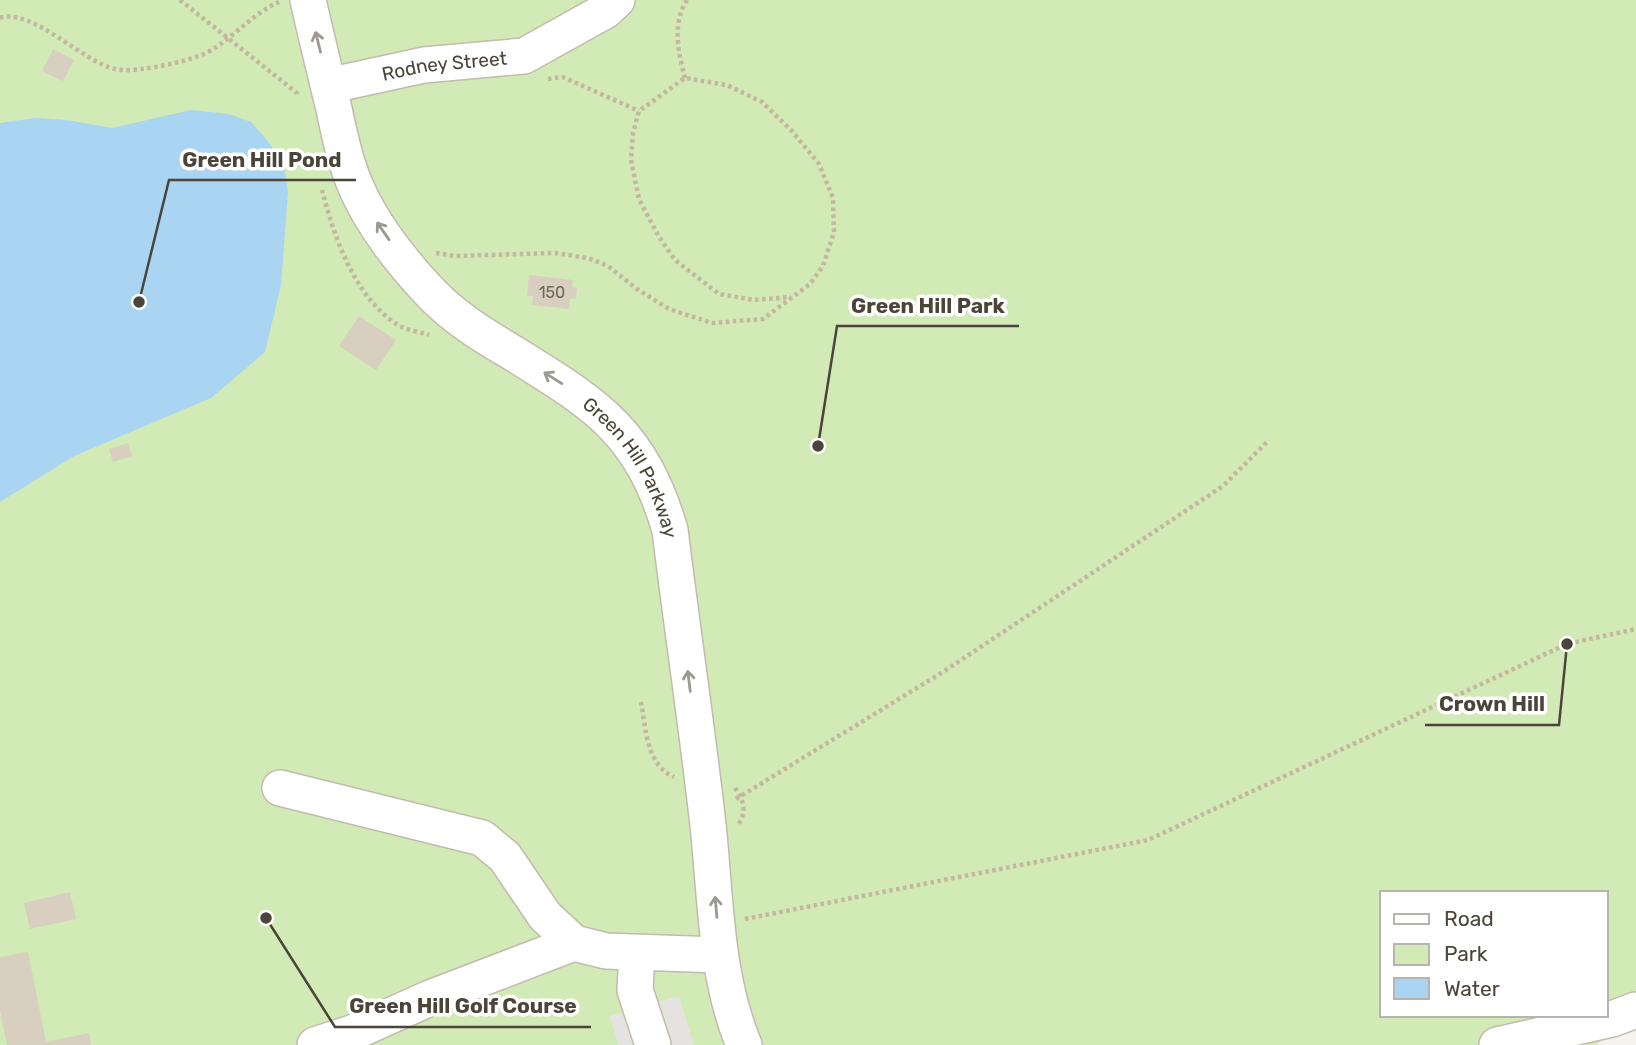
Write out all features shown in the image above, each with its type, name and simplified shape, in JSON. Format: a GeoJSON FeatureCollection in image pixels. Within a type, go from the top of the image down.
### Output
{"type":"FeatureCollection","features":[{"type":"Feature","properties":{"kind":"street","name":"Green Hill Parkway"},"geometry":{"type":"LineString","coordinates":[[308,0],[353,181],[385,235],[426,288],[450,311],[580,395],[604,415],[637,452],[657,490],[670,530],[708,825],[719,956],[730,1007],[744,1045]]}},
{"type":"Feature","properties":{"kind":"street","name":"Rodney Street"},"geometry":{"type":"LineString","coordinates":[[341,83],[424,65],[524,56],[605,11],[617,0]]}},
{"type":"Feature","properties":{"kind":"street"},"geometry":{"type":"LineString","coordinates":[[280,788],[482,838],[505,857],[545,916],[574,943],[606,951],[719,956]]}},
{"type":"Feature","properties":{"kind":"street"},"geometry":{"type":"LineString","coordinates":[[315,1045],[574,943]]}},
{"type":"Feature","properties":{"kind":"street"},"geometry":{"type":"LineString","coordinates":[[637,953],[635,990],[653,1045]]}},
{"type":"Feature","properties":{"kind":"street"},"geometry":{"type":"LineString","coordinates":[[1497,1045],[1631,1015]]}},
{"type":"Feature","properties":{"kind":"path"},"geometry":{"type":"LineString","coordinates":[[0,18],[4,16],[28,21],[115,70],[142,69],[200,56],[264,9],[284,0]]}},
{"type":"Feature","properties":{"kind":"path"},"geometry":{"type":"LineString","coordinates":[[685,78],[677,32],[681,9],[687,0]]}},
{"type":"Feature","properties":{"kind":"path"},"geometry":{"type":"LineString","coordinates":[[431,252],[455,256],[555,253],[588,258],[608,266],[669,309],[712,323],[763,319],[810,284],[823,266],[834,232],[833,198],[819,164],[791,130],[762,102],[727,85],[685,78],[639,111],[633,133],[631,160],[639,199],[675,260],[719,294],[754,300],[791,297]]}},
{"type":"Feature","properties":{"kind":"path"},"geometry":{"type":"LineString","coordinates":[[580,84],[639,111]]}},
{"type":"Feature","properties":{"kind":"path"},"geometry":{"type":"LineString","coordinates":[[731,802],[946,670],[1223,486],[1268,441]]}},
{"type":"Feature","properties":{"kind":"path"},"geometry":{"type":"LineString","coordinates":[[749,918],[1148,841],[1566,644],[1636,629]]}},
{"type":"Feature","properties":{"kind":"path"},"geometry":{"type":"LineString","coordinates":[[641,702],[653,760],[667,774],[681,780]]}},
{"type":"Feature","properties":{"kind":"green space"},"geometry":{"type":"Polygon","coordinates":[[[0,0],[1636,0],[1636,1010],[1620,1016],[1597,1045],[0,1045],[0,0]]]}},
{"type":"Feature","properties":{"kind":"shaded area"},"geometry":{"type":"Polygon","coordinates":[[[679,996],[694,1045],[618,1045],[610,1016],[679,996]]]}},
{"type":"Feature","properties":{"kind":"water"},"geometry":{"type":"Polygon","coordinates":[[[191,110],[229,114],[251,122],[284,165],[288,192],[281,285],[265,352],[211,398],[74,456],[0,502],[0,123],[35,118],[67,120],[112,128],[191,110]]]}},
{"type":"Feature","properties":{"kind":"building"},"geometry":{"type":"Polygon","coordinates":[[[53,49],[74,60],[63,81],[42,71],[53,49]]]}},
{"type":"Feature","properties":{"kind":"building"},"geometry":{"type":"Polygon","coordinates":[[[529,275],[573,280],[572,287],[577,288],[576,299],[570,298],[569,309],[532,305],[533,296],[527,296],[529,275]]]}},
{"type":"Feature","properties":{"kind":"building"},"geometry":{"type":"Polygon","coordinates":[[[359,316],[396,340],[376,370],[339,346],[359,316]]]}},
{"type":"Feature","properties":{"kind":"building"},"geometry":{"type":"Polygon","coordinates":[[[128,443],[132,456],[113,462],[109,449],[128,443]]]}},
{"type":"Feature","properties":{"kind":"building"},"geometry":{"type":"Polygon","coordinates":[[[70,892],[76,919],[30,929],[24,903],[70,892]]]}},
{"type":"Feature","properties":{"kind":"building"},"geometry":{"type":"Polygon","coordinates":[[[28,952],[46,1042],[89,1033],[91,1045],[7,1045],[0,1011],[0,957],[28,952]]]}},
{"type":"Feature","properties":{"kind":"place","name":"Green Hill Pond"},"geometry":{"type":"Point","coordinates":[139,302]}},
{"type":"Feature","properties":{"kind":"place","name":"Green Hill Park"},"geometry":{"type":"Point","coordinates":[818,446]}},
{"type":"Feature","properties":{"kind":"place","name":"Crown Hill"},"geometry":{"type":"Point","coordinates":[1567,644]}},
{"type":"Feature","properties":{"kind":"place","name":"Green Hill Golf Course"},"geometry":{"type":"Point","coordinates":[266,918]}}]}
